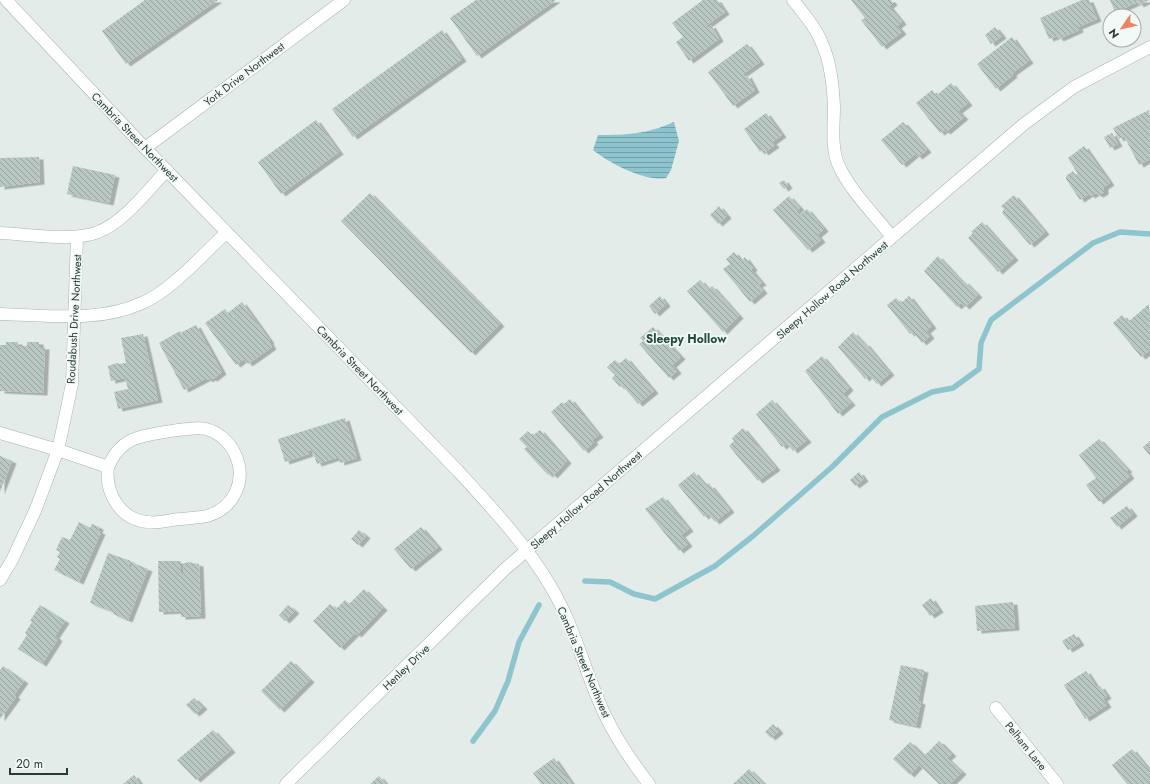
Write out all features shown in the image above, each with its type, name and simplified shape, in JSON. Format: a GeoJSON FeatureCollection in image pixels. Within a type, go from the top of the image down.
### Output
{"type":"FeatureCollection","features":[{"type":"Feature","properties":{"kind":"street","name":"Cambria Street Northwest"},"geometry":{"type":"LineString","coordinates":[[6,0],[144,148],[458,471],[527,551],[551,587],[570,623],[605,715],[633,763],[649,784]]}},
{"type":"Feature","properties":{"kind":"street","name":"York Drive Northwest"},"geometry":{"type":"LineString","coordinates":[[144,148],[344,0]]}},
{"type":"Feature","properties":{"kind":"street"},"geometry":{"type":"LineString","coordinates":[[793,0],[808,20],[823,46],[831,76],[834,106],[834,143],[838,163],[850,184],[892,237]]}},
{"type":"Feature","properties":{"kind":"street","name":"Sleepy Hollow Road Northwest"},"geometry":{"type":"LineString","coordinates":[[527,551],[1030,119],[1074,87],[1150,47]]}},
{"type":"Feature","properties":{"kind":"street"},"geometry":{"type":"LineString","coordinates":[[0,233],[77,237],[99,232],[119,219],[167,170]]}},
{"type":"Feature","properties":{"kind":"street"},"geometry":{"type":"LineString","coordinates":[[0,314],[74,316],[95,315],[142,303],[175,280],[226,233]]}},
{"type":"Feature","properties":{"kind":"street","name":"Roudabush Drive Northwest"},"geometry":{"type":"LineString","coordinates":[[0,580],[12,560],[35,511],[58,450],[72,384],[77,237]]}},
{"type":"Feature","properties":{"kind":"street"},"geometry":{"type":"LineString","coordinates":[[194,428],[205,429],[216,433],[226,441],[237,458],[241,476],[238,489],[231,500],[221,509],[207,516],[149,523],[130,517],[122,511],[115,502],[107,478],[108,467],[114,456],[124,445],[137,438],[194,428]]}},
{"type":"Feature","properties":{"kind":"street"},"geometry":{"type":"LineString","coordinates":[[0,433],[58,450],[108,467]]}},
{"type":"Feature","properties":{"kind":"street","name":"Henley Drive"},"geometry":{"type":"LineString","coordinates":[[286,784],[505,569],[527,551]]}},
{"type":"Feature","properties":{"kind":"street","name":"Pelham Lane"},"geometry":{"type":"LineString","coordinates":[[996,708],[1057,784]]}},
{"type":"Feature","properties":{"kind":"water"},"geometry":{"type":"Polygon","coordinates":[[[674,122],[679,141],[671,170],[666,178],[648,177],[638,174],[618,166],[593,150],[598,135],[637,133],[655,129],[674,122]]]}},
{"type":"Feature","properties":{"kind":"building"},"geometry":{"type":"Polygon","coordinates":[[[145,0],[218,0],[126,64],[102,31],[145,0]]]}},
{"type":"Feature","properties":{"kind":"building"},"geometry":{"type":"Polygon","coordinates":[[[476,0],[556,0],[477,56],[450,18],[476,0]]]}},
{"type":"Feature","properties":{"kind":"building"},"geometry":{"type":"Polygon","coordinates":[[[703,0],[717,0],[725,12],[706,26],[708,28],[711,25],[719,39],[689,61],[676,42],[683,37],[672,23],[703,0]]]}},
{"type":"Feature","properties":{"kind":"building"},"geometry":{"type":"Polygon","coordinates":[[[851,0],[891,0],[893,3],[889,6],[902,22],[897,26],[902,32],[882,47],[861,20],[865,18],[851,0]]]}},
{"type":"Feature","properties":{"kind":"building"},"geometry":{"type":"Polygon","coordinates":[[[1082,0],[1089,0],[1097,19],[1078,27],[1079,30],[1059,39],[1057,36],[1049,39],[1040,18],[1082,0]]]}},
{"type":"Feature","properties":{"kind":"building"},"geometry":{"type":"Polygon","coordinates":[[[1110,0],[1149,0],[1139,5],[1138,2],[1124,8],[1113,8],[1110,0]]]}},
{"type":"Feature","properties":{"kind":"building"},"geometry":{"type":"Polygon","coordinates":[[[995,27],[1002,36],[991,44],[985,35],[995,27]]]}},
{"type":"Feature","properties":{"kind":"building"},"geometry":{"type":"Polygon","coordinates":[[[442,30],[462,59],[353,137],[332,109],[442,30]]]}},
{"type":"Feature","properties":{"kind":"building"},"geometry":{"type":"Polygon","coordinates":[[[1012,37],[1029,61],[1012,73],[1013,75],[996,89],[977,64],[1012,37]]]}},
{"type":"Feature","properties":{"kind":"building"},"geometry":{"type":"Polygon","coordinates":[[[747,44],[760,62],[743,74],[745,77],[747,75],[755,90],[733,106],[708,72],[747,44]]]}},
{"type":"Feature","properties":{"kind":"building"},"geometry":{"type":"Polygon","coordinates":[[[951,83],[968,103],[958,111],[964,117],[946,132],[944,130],[940,133],[916,103],[932,90],[936,96],[951,83]]]}},
{"type":"Feature","properties":{"kind":"building"},"geometry":{"type":"Polygon","coordinates":[[[1149,110],[1150,159],[1139,165],[1124,136],[1119,139],[1113,128],[1149,110]]]}},
{"type":"Feature","properties":{"kind":"building"},"geometry":{"type":"Polygon","coordinates":[[[766,113],[782,135],[772,142],[775,145],[764,153],[762,150],[760,152],[744,129],[766,113]]]}},
{"type":"Feature","properties":{"kind":"building"},"geometry":{"type":"Polygon","coordinates":[[[316,120],[339,152],[281,194],[258,162],[316,120]]]}},
{"type":"Feature","properties":{"kind":"building"},"geometry":{"type":"Polygon","coordinates":[[[903,122],[927,150],[918,157],[915,154],[902,165],[881,140],[903,122]]]}},
{"type":"Feature","properties":{"kind":"building"},"geometry":{"type":"Polygon","coordinates":[[[1112,133],[1118,144],[1110,148],[1104,137],[1112,133]]]}},
{"type":"Feature","properties":{"kind":"building"},"geometry":{"type":"Polygon","coordinates":[[[1084,146],[1110,183],[1104,187],[1104,192],[1099,195],[1095,193],[1091,196],[1089,194],[1080,200],[1066,179],[1066,176],[1073,171],[1076,176],[1078,174],[1068,158],[1084,146]]]}},
{"type":"Feature","properties":{"kind":"building"},"geometry":{"type":"Polygon","coordinates":[[[39,157],[40,182],[0,187],[0,158],[39,157]]]}},
{"type":"Feature","properties":{"kind":"building"},"geometry":{"type":"Polygon","coordinates":[[[73,166],[115,175],[109,203],[67,194],[73,166]]]}},
{"type":"Feature","properties":{"kind":"building"},"geometry":{"type":"Polygon","coordinates":[[[784,180],[788,186],[784,189],[779,183],[784,180]]]}},
{"type":"Feature","properties":{"kind":"building"},"geometry":{"type":"Polygon","coordinates":[[[370,193],[500,324],[471,353],[341,221],[370,193]]]}},
{"type":"Feature","properties":{"kind":"building"},"geometry":{"type":"Polygon","coordinates":[[[1014,195],[1045,232],[1030,245],[1002,213],[1004,209],[1001,206],[1014,195]]]}},
{"type":"Feature","properties":{"kind":"building"},"geometry":{"type":"Polygon","coordinates":[[[789,196],[800,208],[796,211],[800,215],[807,209],[824,229],[817,235],[821,240],[808,250],[773,210],[789,196]]]}},
{"type":"Feature","properties":{"kind":"building"},"geometry":{"type":"Polygon","coordinates":[[[719,206],[727,216],[718,224],[710,215],[719,206]]]}},
{"type":"Feature","properties":{"kind":"building"},"geometry":{"type":"Polygon","coordinates":[[[982,222],[1014,258],[998,272],[968,238],[973,233],[971,232],[982,222]]]}},
{"type":"Feature","properties":{"kind":"building"},"geometry":{"type":"Polygon","coordinates":[[[734,252],[741,261],[745,257],[753,268],[751,270],[762,283],[758,285],[763,291],[750,302],[723,269],[730,264],[726,259],[734,252]]]}},
{"type":"Feature","properties":{"kind":"building"},"geometry":{"type":"Polygon","coordinates":[[[938,256],[963,283],[964,281],[978,295],[965,307],[961,303],[957,307],[924,271],[938,256]]]}},
{"type":"Feature","properties":{"kind":"building"},"geometry":{"type":"Polygon","coordinates":[[[700,280],[708,289],[712,286],[739,316],[723,332],[687,291],[700,280]]]}},
{"type":"Feature","properties":{"kind":"building"},"geometry":{"type":"Polygon","coordinates":[[[660,296],[666,304],[655,314],[649,306],[660,296]]]}},
{"type":"Feature","properties":{"kind":"building"},"geometry":{"type":"Polygon","coordinates":[[[909,296],[932,326],[926,331],[930,336],[922,343],[913,332],[910,334],[887,305],[896,298],[901,303],[909,296]]]}},
{"type":"Feature","properties":{"kind":"building"},"geometry":{"type":"Polygon","coordinates":[[[242,302],[270,341],[269,342],[272,347],[248,364],[244,359],[236,365],[205,323],[225,309],[232,319],[234,317],[229,312],[242,302]]]}},
{"type":"Feature","properties":{"kind":"building"},"geometry":{"type":"Polygon","coordinates":[[[1149,304],[1150,350],[1141,357],[1113,323],[1122,315],[1128,322],[1149,304]]]}},
{"type":"Feature","properties":{"kind":"building"},"geometry":{"type":"Polygon","coordinates":[[[196,325],[222,372],[213,379],[211,378],[208,380],[207,378],[184,390],[159,343],[180,331],[184,336],[182,332],[196,325]]]}},
{"type":"Feature","properties":{"kind":"building"},"geometry":{"type":"Polygon","coordinates":[[[653,327],[681,357],[672,365],[677,371],[669,378],[639,344],[643,341],[640,338],[653,327]]]}},
{"type":"Feature","properties":{"kind":"building"},"geometry":{"type":"Polygon","coordinates":[[[853,332],[864,344],[865,343],[890,373],[877,384],[869,375],[865,379],[838,347],[853,332]]]}},
{"type":"Feature","properties":{"kind":"building"},"geometry":{"type":"Polygon","coordinates":[[[143,334],[158,400],[118,409],[114,392],[128,389],[125,378],[111,381],[108,366],[117,363],[126,363],[121,338],[143,334]]]}},
{"type":"Feature","properties":{"kind":"building"},"geometry":{"type":"Polygon","coordinates":[[[6,342],[18,342],[18,346],[27,346],[27,342],[39,342],[39,347],[45,347],[43,393],[0,391],[0,345],[6,345],[6,342]]]}},
{"type":"Feature","properties":{"kind":"building"},"geometry":{"type":"Polygon","coordinates":[[[822,356],[849,388],[843,394],[851,403],[838,414],[805,371],[822,356]]]}},
{"type":"Feature","properties":{"kind":"building"},"geometry":{"type":"Polygon","coordinates":[[[626,358],[654,391],[638,404],[622,385],[620,387],[612,378],[615,375],[607,367],[615,360],[619,364],[626,358]]]}},
{"type":"Feature","properties":{"kind":"building"},"geometry":{"type":"Polygon","coordinates":[[[570,399],[599,435],[592,440],[594,442],[584,451],[551,412],[562,402],[564,404],[570,399]]]}},
{"type":"Feature","properties":{"kind":"building"},"geometry":{"type":"Polygon","coordinates":[[[772,400],[807,440],[793,451],[787,443],[782,447],[756,414],[772,400]]]}},
{"type":"Feature","properties":{"kind":"building"},"geometry":{"type":"Polygon","coordinates":[[[345,418],[357,458],[340,463],[339,457],[317,464],[312,450],[308,451],[309,454],[285,462],[278,439],[345,418]]]}},
{"type":"Feature","properties":{"kind":"building"},"geometry":{"type":"Polygon","coordinates":[[[743,428],[776,468],[758,481],[729,446],[734,441],[732,438],[743,428]]]}},
{"type":"Feature","properties":{"kind":"building"},"geometry":{"type":"Polygon","coordinates":[[[540,430],[567,461],[553,476],[550,473],[548,475],[524,449],[527,447],[519,439],[528,431],[532,436],[540,430]]]}},
{"type":"Feature","properties":{"kind":"building"},"geometry":{"type":"Polygon","coordinates":[[[1099,439],[1128,470],[1126,471],[1130,476],[1099,502],[1086,485],[1096,478],[1079,455],[1099,439]]]}},
{"type":"Feature","properties":{"kind":"building"},"geometry":{"type":"Polygon","coordinates":[[[1150,441],[1150,456],[1143,447],[1150,441]]]}},
{"type":"Feature","properties":{"kind":"building"},"geometry":{"type":"Polygon","coordinates":[[[0,456],[12,461],[0,492],[0,456]]]}},
{"type":"Feature","properties":{"kind":"building"},"geometry":{"type":"Polygon","coordinates":[[[694,472],[702,482],[704,481],[708,486],[710,485],[730,510],[715,522],[708,514],[704,517],[678,485],[694,472]]]}},
{"type":"Feature","properties":{"kind":"building"},"geometry":{"type":"Polygon","coordinates":[[[859,472],[864,479],[855,486],[850,480],[859,472]]]}},
{"type":"Feature","properties":{"kind":"building"},"geometry":{"type":"Polygon","coordinates":[[[663,497],[689,529],[681,535],[688,544],[679,551],[645,509],[663,497]]]}},
{"type":"Feature","properties":{"kind":"building"},"geometry":{"type":"Polygon","coordinates":[[[1127,506],[1133,514],[1117,527],[1110,518],[1127,506]]]}},
{"type":"Feature","properties":{"kind":"building"},"geometry":{"type":"Polygon","coordinates":[[[79,522],[90,528],[92,524],[99,527],[98,531],[101,532],[79,582],[54,570],[60,559],[57,557],[60,552],[56,550],[62,537],[70,540],[79,522]]]}},
{"type":"Feature","properties":{"kind":"building"},"geometry":{"type":"Polygon","coordinates":[[[421,527],[438,547],[411,569],[394,549],[421,527]]]}},
{"type":"Feature","properties":{"kind":"building"},"geometry":{"type":"Polygon","coordinates":[[[359,530],[366,536],[358,545],[351,539],[359,530]]]}},
{"type":"Feature","properties":{"kind":"building"},"geometry":{"type":"Polygon","coordinates":[[[108,553],[131,561],[128,567],[131,568],[133,563],[148,569],[128,620],[113,614],[114,612],[90,603],[108,553]]]}},
{"type":"Feature","properties":{"kind":"building"},"geometry":{"type":"Polygon","coordinates":[[[158,561],[181,561],[181,573],[184,573],[183,564],[188,562],[199,564],[201,616],[181,617],[181,611],[159,612],[158,561]]]}},
{"type":"Feature","properties":{"kind":"building"},"geometry":{"type":"Polygon","coordinates":[[[364,589],[383,608],[357,635],[355,633],[340,648],[313,621],[330,604],[336,609],[345,600],[349,604],[364,589]]]}},
{"type":"Feature","properties":{"kind":"building"},"geometry":{"type":"Polygon","coordinates":[[[931,598],[939,610],[930,616],[922,605],[931,598]]]}},
{"type":"Feature","properties":{"kind":"building"},"geometry":{"type":"Polygon","coordinates":[[[1013,602],[1015,628],[977,631],[975,606],[1013,602]]]}},
{"type":"Feature","properties":{"kind":"building"},"geometry":{"type":"Polygon","coordinates":[[[40,605],[65,621],[55,636],[58,639],[42,664],[18,649],[27,635],[25,633],[32,622],[30,621],[40,605]]]}},
{"type":"Feature","properties":{"kind":"building"},"geometry":{"type":"Polygon","coordinates":[[[288,605],[295,611],[285,621],[279,615],[288,605]]]}},
{"type":"Feature","properties":{"kind":"building"},"geometry":{"type":"Polygon","coordinates":[[[1074,634],[1080,643],[1068,650],[1062,641],[1074,634]]]}},
{"type":"Feature","properties":{"kind":"building"},"geometry":{"type":"Polygon","coordinates":[[[291,661],[310,680],[280,710],[261,691],[291,661]]]}},
{"type":"Feature","properties":{"kind":"building"},"geometry":{"type":"Polygon","coordinates":[[[901,665],[924,670],[918,701],[921,702],[916,726],[889,720],[901,665]]]}},
{"type":"Feature","properties":{"kind":"building"},"geometry":{"type":"Polygon","coordinates":[[[3,666],[24,681],[14,695],[16,697],[0,719],[0,670],[3,666]]]}},
{"type":"Feature","properties":{"kind":"building"},"geometry":{"type":"Polygon","coordinates":[[[1086,671],[1097,688],[1100,686],[1107,696],[1103,699],[1107,705],[1085,719],[1064,685],[1086,671]]]}},
{"type":"Feature","properties":{"kind":"building"},"geometry":{"type":"Polygon","coordinates":[[[194,698],[203,707],[195,714],[186,705],[194,698]]]}},
{"type":"Feature","properties":{"kind":"building"},"geometry":{"type":"Polygon","coordinates":[[[773,724],[779,731],[771,738],[765,732],[773,724]]]}},
{"type":"Feature","properties":{"kind":"building"},"geometry":{"type":"Polygon","coordinates":[[[213,730],[231,750],[196,780],[177,760],[213,730]]]}},
{"type":"Feature","properties":{"kind":"building"},"geometry":{"type":"Polygon","coordinates":[[[939,741],[952,754],[947,758],[962,772],[950,784],[939,784],[919,765],[910,775],[893,759],[910,742],[924,756],[939,741]]]}},
{"type":"Feature","properties":{"kind":"building"},"geometry":{"type":"Polygon","coordinates":[[[1132,749],[1150,771],[1150,784],[1127,784],[1112,765],[1132,749]]]}},
{"type":"Feature","properties":{"kind":"building"},"geometry":{"type":"Polygon","coordinates":[[[554,758],[572,784],[541,784],[533,773],[554,758]]]}},
{"type":"Feature","properties":{"kind":"building"},"geometry":{"type":"Polygon","coordinates":[[[749,769],[764,784],[733,784],[749,769]]]}},
{"type":"Feature","properties":{"kind":"building"},"geometry":{"type":"Polygon","coordinates":[[[134,775],[140,784],[123,784],[134,775]]]}},
{"type":"Feature","properties":{"kind":"building"},"geometry":{"type":"Polygon","coordinates":[[[379,776],[386,784],[370,784],[379,776]]]}},
{"type":"Feature","properties":{"kind":"waterway"},"geometry":{"type":"LineString","coordinates":[[585,581],[610,582],[634,594],[655,599],[715,566],[753,536],[832,467],[882,417],[932,392],[953,388],[979,369],[981,343],[991,320],[1093,243],[1120,232],[1150,234]]}},
{"type":"Feature","properties":{"kind":"waterway"},"geometry":{"type":"LineString","coordinates":[[473,741],[495,711],[508,681],[519,642],[539,605]]}},
{"type":"Feature","properties":{"kind":"district","name":"Sleepy Hollow"},"geometry":{"type":"Point","coordinates":[686,339]}}]}
